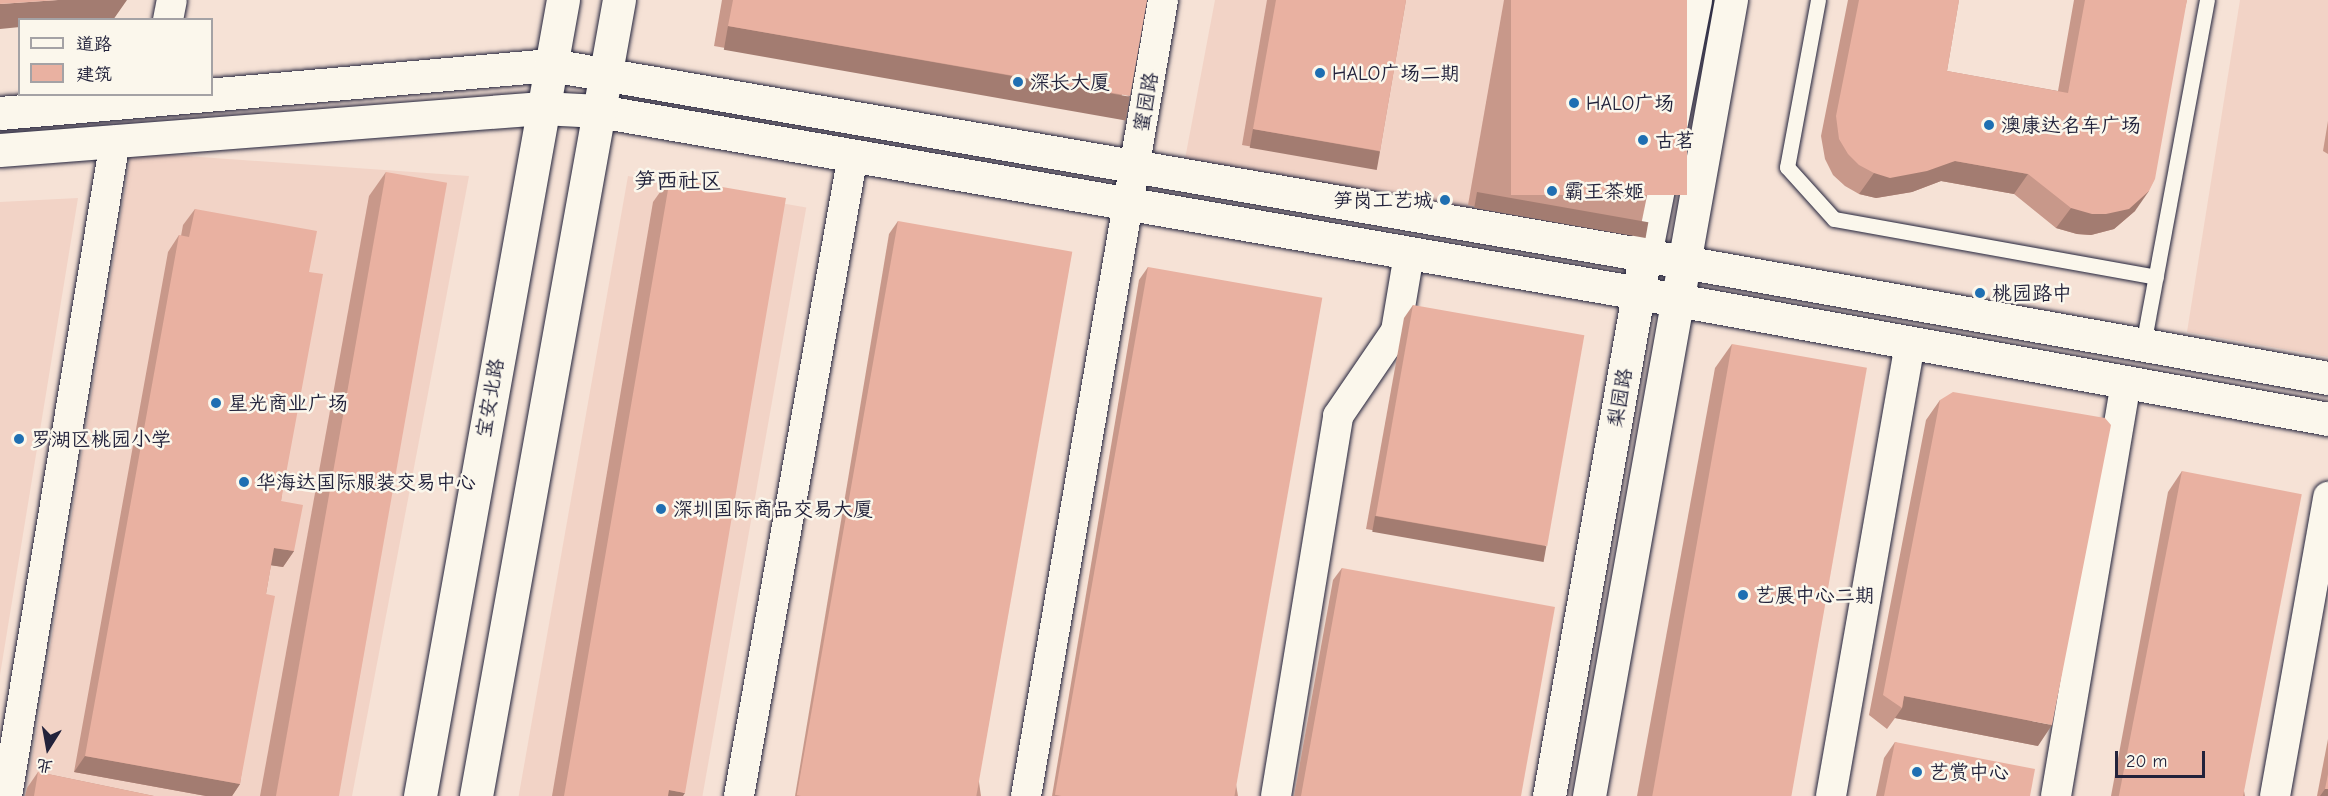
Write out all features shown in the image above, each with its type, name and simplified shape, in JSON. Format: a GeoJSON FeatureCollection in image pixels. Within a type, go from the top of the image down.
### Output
{"type":"FeatureCollection","features":[{"type":"Feature","properties":{"kind":"street"},"geometry":{"type":"LineString","coordinates":[[168,18],[172,0]]}},
{"type":"Feature","properties":{"kind":"street","name":"宝安北路"},"geometry":{"type":"LineString","coordinates":[[420,796],[563,0]]}},
{"type":"Feature","properties":{"kind":"street"},"geometry":{"type":"LineString","coordinates":[[476,796],[619,0]]}},
{"type":"Feature","properties":{"kind":"street","name":"蜜园路"},"geometry":{"type":"LineString","coordinates":[[1026,796],[1130,204],[1163,0]]}},
{"type":"Feature","properties":{"kind":"street","name":"梨园路"},"geometry":{"type":"LineString","coordinates":[[1549,796],[1645,255],[1695,0]]}},
{"type":"Feature","properties":{"kind":"street","name":"梨园路"},"geometry":{"type":"LineString","coordinates":[[1589,796],[1731,0]]}},
{"type":"Feature","properties":{"kind":"street"},"geometry":{"type":"LineString","coordinates":[[213,93],[550,65],[1645,255],[2328,378]]}},
{"type":"Feature","properties":{"kind":"street"},"geometry":{"type":"LineString","coordinates":[[0,113],[179,96]]}},
{"type":"Feature","properties":{"kind":"street"},"geometry":{"type":"LineString","coordinates":[[0,150],[542,108],[599,111],[1639,293],[2328,419]]}},
{"type":"Feature","properties":{"kind":"street"},"geometry":{"type":"LineString","coordinates":[[6,778],[115,141]]}},
{"type":"Feature","properties":{"kind":"street"},"geometry":{"type":"LineString","coordinates":[[739,796],[853,155]]}},
{"type":"Feature","properties":{"kind":"street"},"geometry":{"type":"LineString","coordinates":[[1276,796],[1338,416],[1396,331],[1409,254]]}},
{"type":"Feature","properties":{"kind":"street"},"geometry":{"type":"LineString","coordinates":[[1831,796],[1910,344]]}},
{"type":"Feature","properties":{"kind":"street"},"geometry":{"type":"LineString","coordinates":[[2056,796],[2126,383]]}},
{"type":"Feature","properties":{"kind":"street"},"geometry":{"type":"LineString","coordinates":[[2275,796],[2328,497]]}},
{"type":"Feature","properties":{"kind":"lane"},"geometry":{"type":"LineString","coordinates":[[1818,0],[1787,167],[1834,219],[2156,277]]}},
{"type":"Feature","properties":{"kind":"lane"},"geometry":{"type":"LineString","coordinates":[[2143,345],[2207,0]]}},
{"type":"Feature","properties":{"kind":"shaded area"},"geometry":{"type":"Polygon","coordinates":[[[1215,0],[1687,0],[1641,244],[1185,159],[1215,0]]]}},
{"type":"Feature","properties":{"kind":"shaded area"},"geometry":{"type":"Polygon","coordinates":[[[2240,0],[2328,0],[2328,357],[2187,332],[2240,0]]]}},
{"type":"Feature","properties":{"kind":"shaded area","name":"华海达国际服装交易中心"},"geometry":{"type":"Polygon","coordinates":[[[131,152],[469,176],[352,796],[64,796],[27,788],[131,152]]]}},
{"type":"Feature","properties":{"kind":"shaded area","name":"深圳国际商品交易大厦"},"geometry":{"type":"Polygon","coordinates":[[[628,176],[806,207],[702,796],[519,796],[628,176]]]}},
{"type":"Feature","properties":{"kind":"shaded area","name":"罗湖区桃园小学"},"geometry":{"type":"Polygon","coordinates":[[[78,198],[0,675],[0,202],[78,198]]]}},
{"type":"Feature","properties":{"kind":"building"},"geometry":{"type":"Polygon","coordinates":[[[0,0],[58,0],[0,4],[0,0]]]}},
{"type":"Feature","properties":{"kind":"building","name":"深长大厦"},"geometry":{"type":"Polygon","coordinates":[[[733,0],[1147,0],[1130,96],[728,26],[733,0]]]}},
{"type":"Feature","properties":{"kind":"building","name":"HALO广场二期"},"geometry":{"type":"Polygon","coordinates":[[[1276,0],[1406,0],[1380,151],[1253,129],[1276,0]]]}},
{"type":"Feature","properties":{"kind":"building","name":"HALO广场"},"geometry":{"type":"Polygon","coordinates":[[[1511,0],[1687,0],[1687,195],[1511,195],[1511,0]]]}},
{"type":"Feature","properties":{"kind":"building","name":"澳康达名车广场"},"geometry":{"type":"Polygon","coordinates":[[[1859,0],[1959,0],[1947,71],[2068,93],[2085,0],[2187,0],[2155,179],[2149,191],[2129,209],[2106,214],[2092,214],[2071,208],[2028,174],[1955,161],[1927,171],[1890,178],[1859,165],[1848,154],[1839,139],[1836,116],[1859,0]]]}},
{"type":"Feature","properties":{"kind":"building"},"geometry":{"type":"Polygon","coordinates":[[[386,172],[447,183],[339,796],[276,796],[386,172]]]}},
{"type":"Feature","properties":{"kind":"building","name":"深圳国际商品交易大厦"},"geometry":{"type":"Polygon","coordinates":[[[670,178],[786,198],[685,793],[669,790],[668,796],[564,796],[670,178]]]}},
{"type":"Feature","properties":{"kind":"building","name":"星光商业广场"},"geometry":{"type":"Polygon","coordinates":[[[195,209],[317,231],[309,272],[323,274],[281,501],[303,505],[294,551],[274,548],[266,594],[275,596],[240,784],[85,756],[179,235],[189,237],[195,209]]]}},
{"type":"Feature","properties":{"kind":"building"},"geometry":{"type":"Polygon","coordinates":[[[898,221],[1072,252],[976,796],[797,795],[898,221]]]}},
{"type":"Feature","properties":{"kind":"building"},"geometry":{"type":"Polygon","coordinates":[[[1148,267],[1322,298],[1234,796],[1055,795],[1148,267]]]}},
{"type":"Feature","properties":{"kind":"building"},"geometry":{"type":"Polygon","coordinates":[[[1413,305],[1584,335],[1547,546],[1376,516],[1413,305]]]}},
{"type":"Feature","properties":{"kind":"building","name":"艺展中心二期"},"geometry":{"type":"Polygon","coordinates":[[[1732,344],[1867,368],[1791,796],[1652,796],[1732,344]]]}},
{"type":"Feature","properties":{"kind":"building"},"geometry":{"type":"Polygon","coordinates":[[[1953,392],[2105,418],[2111,425],[2052,725],[1904,696],[1902,708],[1883,695],[1940,400],[1953,392]]]}},
{"type":"Feature","properties":{"kind":"building"},"geometry":{"type":"Polygon","coordinates":[[[2182,471],[2302,494],[2243,796],[2119,796],[2182,471]]]}},
{"type":"Feature","properties":{"kind":"building"},"geometry":{"type":"Polygon","coordinates":[[[1342,568],[1555,607],[1521,796],[1301,796],[1342,568]]]}},
{"type":"Feature","properties":{"kind":"building"},"geometry":{"type":"Polygon","coordinates":[[[1895,742],[2035,769],[2030,796],[1884,796],[1895,742]]]}},
{"type":"Feature","properties":{"kind":"building"},"geometry":{"type":"Polygon","coordinates":[[[38,772],[154,796],[34,796],[38,772]]]}},
{"type":"Feature","properties":{"kind":"place","name":"HALO广场二期"},"geometry":{"type":"Point","coordinates":[1320,73]}},
{"type":"Feature","properties":{"kind":"place","name":"深长大厦"},"geometry":{"type":"Point","coordinates":[1018,82]}},
{"type":"Feature","properties":{"kind":"place","name":"HALO广场"},"geometry":{"type":"Point","coordinates":[1574,103]}},
{"type":"Feature","properties":{"kind":"place","name":"澳康达名车广场"},"geometry":{"type":"Point","coordinates":[1989,125]}},
{"type":"Feature","properties":{"kind":"place","name":"古茗"},"geometry":{"type":"Point","coordinates":[1643,140]}},
{"type":"Feature","properties":{"kind":"place","name":"霸王茶姬"},"geometry":{"type":"Point","coordinates":[1552,191]}},
{"type":"Feature","properties":{"kind":"place","name":"笋岗工艺城"},"geometry":{"type":"Point","coordinates":[1445,200]}},
{"type":"Feature","properties":{"kind":"place","name":"桃园路中"},"geometry":{"type":"Point","coordinates":[1980,293]}},
{"type":"Feature","properties":{"kind":"place","name":"星光商业广场"},"geometry":{"type":"Point","coordinates":[216,403]}},
{"type":"Feature","properties":{"kind":"place","name":"罗湖区桃园小学"},"geometry":{"type":"Point","coordinates":[19,439]}},
{"type":"Feature","properties":{"kind":"place","name":"华海达国际服装交易中心"},"geometry":{"type":"Point","coordinates":[244,482]}},
{"type":"Feature","properties":{"kind":"place","name":"深圳国际商品交易大厦"},"geometry":{"type":"Point","coordinates":[661,509]}},
{"type":"Feature","properties":{"kind":"place","name":"艺展中心二期"},"geometry":{"type":"Point","coordinates":[1743,595]}},
{"type":"Feature","properties":{"kind":"place","name":"艺赏中心"},"geometry":{"type":"Point","coordinates":[1917,772]}},
{"type":"Feature","properties":{"kind":"district","name":"笋西社区"},"geometry":{"type":"Point","coordinates":[678,182]}}]}
